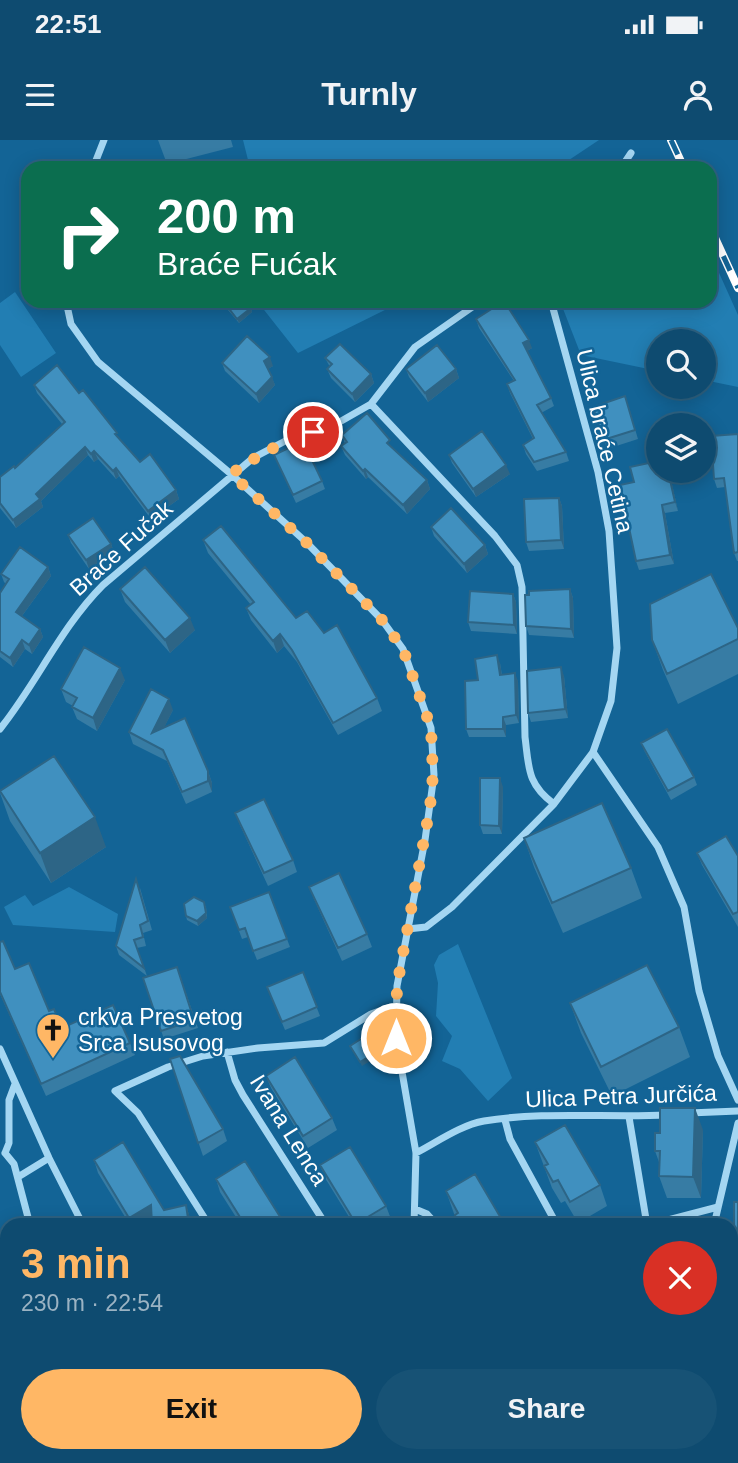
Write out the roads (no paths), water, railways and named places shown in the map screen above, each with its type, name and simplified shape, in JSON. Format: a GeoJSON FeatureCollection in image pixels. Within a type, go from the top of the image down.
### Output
{"type":"FeatureCollection","features":[{"type":"Feature","properties":{"kind":"street"},"geometry":{"type":"LineString","coordinates":[[96,161],[104,140]]}},
{"type":"Feature","properties":{"kind":"street"},"geometry":{"type":"LineString","coordinates":[[626,161],[631,153]]}},
{"type":"Feature","properties":{"kind":"street"},"geometry":{"type":"LineString","coordinates":[[68,308],[71,324],[98,362],[231,474],[331,566],[382,620],[403,649],[416,683],[431,728],[433,775],[425,840],[396,1004],[396,1038],[416,1153],[414,1218]]}},
{"type":"Feature","properties":{"kind":"street"},"geometry":{"type":"LineString","coordinates":[[471,308],[415,347],[371,404],[495,536],[517,565],[522,587],[525,737],[528,761],[538,792],[554,804]]}},
{"type":"Feature","properties":{"kind":"street","name":"Ulica braće Cetina"},"geometry":{"type":"LineString","coordinates":[[408,929],[426,927],[452,907],[554,804],[593,752],[611,701],[617,648],[614,572],[609,531],[598,472],[553,308]]}},
{"type":"Feature","properties":{"kind":"street","name":"Braće Fučak"},"geometry":{"type":"LineString","coordinates":[[0,729],[3,718],[82,605],[103,585],[253,458],[291,438],[329,428],[371,404]]}},
{"type":"Feature","properties":{"kind":"street"},"geometry":{"type":"LineString","coordinates":[[593,752],[658,847],[684,907],[702,1001],[718,1056],[738,1100]]}},
{"type":"Feature","properties":{"kind":"street","name":"Ivana Lenca"},"geometry":{"type":"LineString","coordinates":[[205,1218],[138,1113],[115,1091],[168,1066],[227,1052],[324,1043],[371,1014],[396,1004]]}},
{"type":"Feature","properties":{"kind":"street"},"geometry":{"type":"LineString","coordinates":[[0,1049],[79,1218]]}},
{"type":"Feature","properties":{"kind":"street","name":"Ivana Lenca"},"geometry":{"type":"LineString","coordinates":[[227,1052],[235,1080],[243,1095],[322,1218]]}},
{"type":"Feature","properties":{"kind":"street"},"geometry":{"type":"LineString","coordinates":[[15,1084],[9,1100],[9,1143],[2,1153],[14,1164],[28,1218]]}},
{"type":"Feature","properties":{"kind":"street","name":"Ulica Petra Jurčića"},"geometry":{"type":"LineString","coordinates":[[416,1153],[483,1121],[554,1116],[629,1117],[738,1111]]}},
{"type":"Feature","properties":{"kind":"street"},"geometry":{"type":"LineString","coordinates":[[629,1117],[647,1218]]}},
{"type":"Feature","properties":{"kind":"street","name":"Ulica Petra Jurčića"},"geometry":{"type":"LineString","coordinates":[[505,1120],[510,1139],[553,1218]]}},
{"type":"Feature","properties":{"kind":"street","name":"Ulica Petra Jurčića"},"geometry":{"type":"LineString","coordinates":[[716,1218],[738,1123]]}},
{"type":"Feature","properties":{"kind":"street"},"geometry":{"type":"LineString","coordinates":[[18,1177],[49,1158]]}},
{"type":"Feature","properties":{"kind":"street"},"geometry":{"type":"LineString","coordinates":[[675,1218],[718,1207]]}},
{"type":"Feature","properties":{"kind":"street"},"geometry":{"type":"LineString","coordinates":[[415,1209],[431,1218]]}},
{"type":"Feature","properties":{"kind":"railway"},"geometry":{"type":"LineString","coordinates":[[671,140],[681,161]]}},
{"type":"Feature","properties":{"kind":"railway"},"geometry":{"type":"LineString","coordinates":[[717,242],[738,288]]}},
{"type":"Feature","properties":{"kind":"place","name":"crkva Presvetog Srca Isusovog"},"geometry":{"type":"Point","coordinates":[53,1060]}}]}
